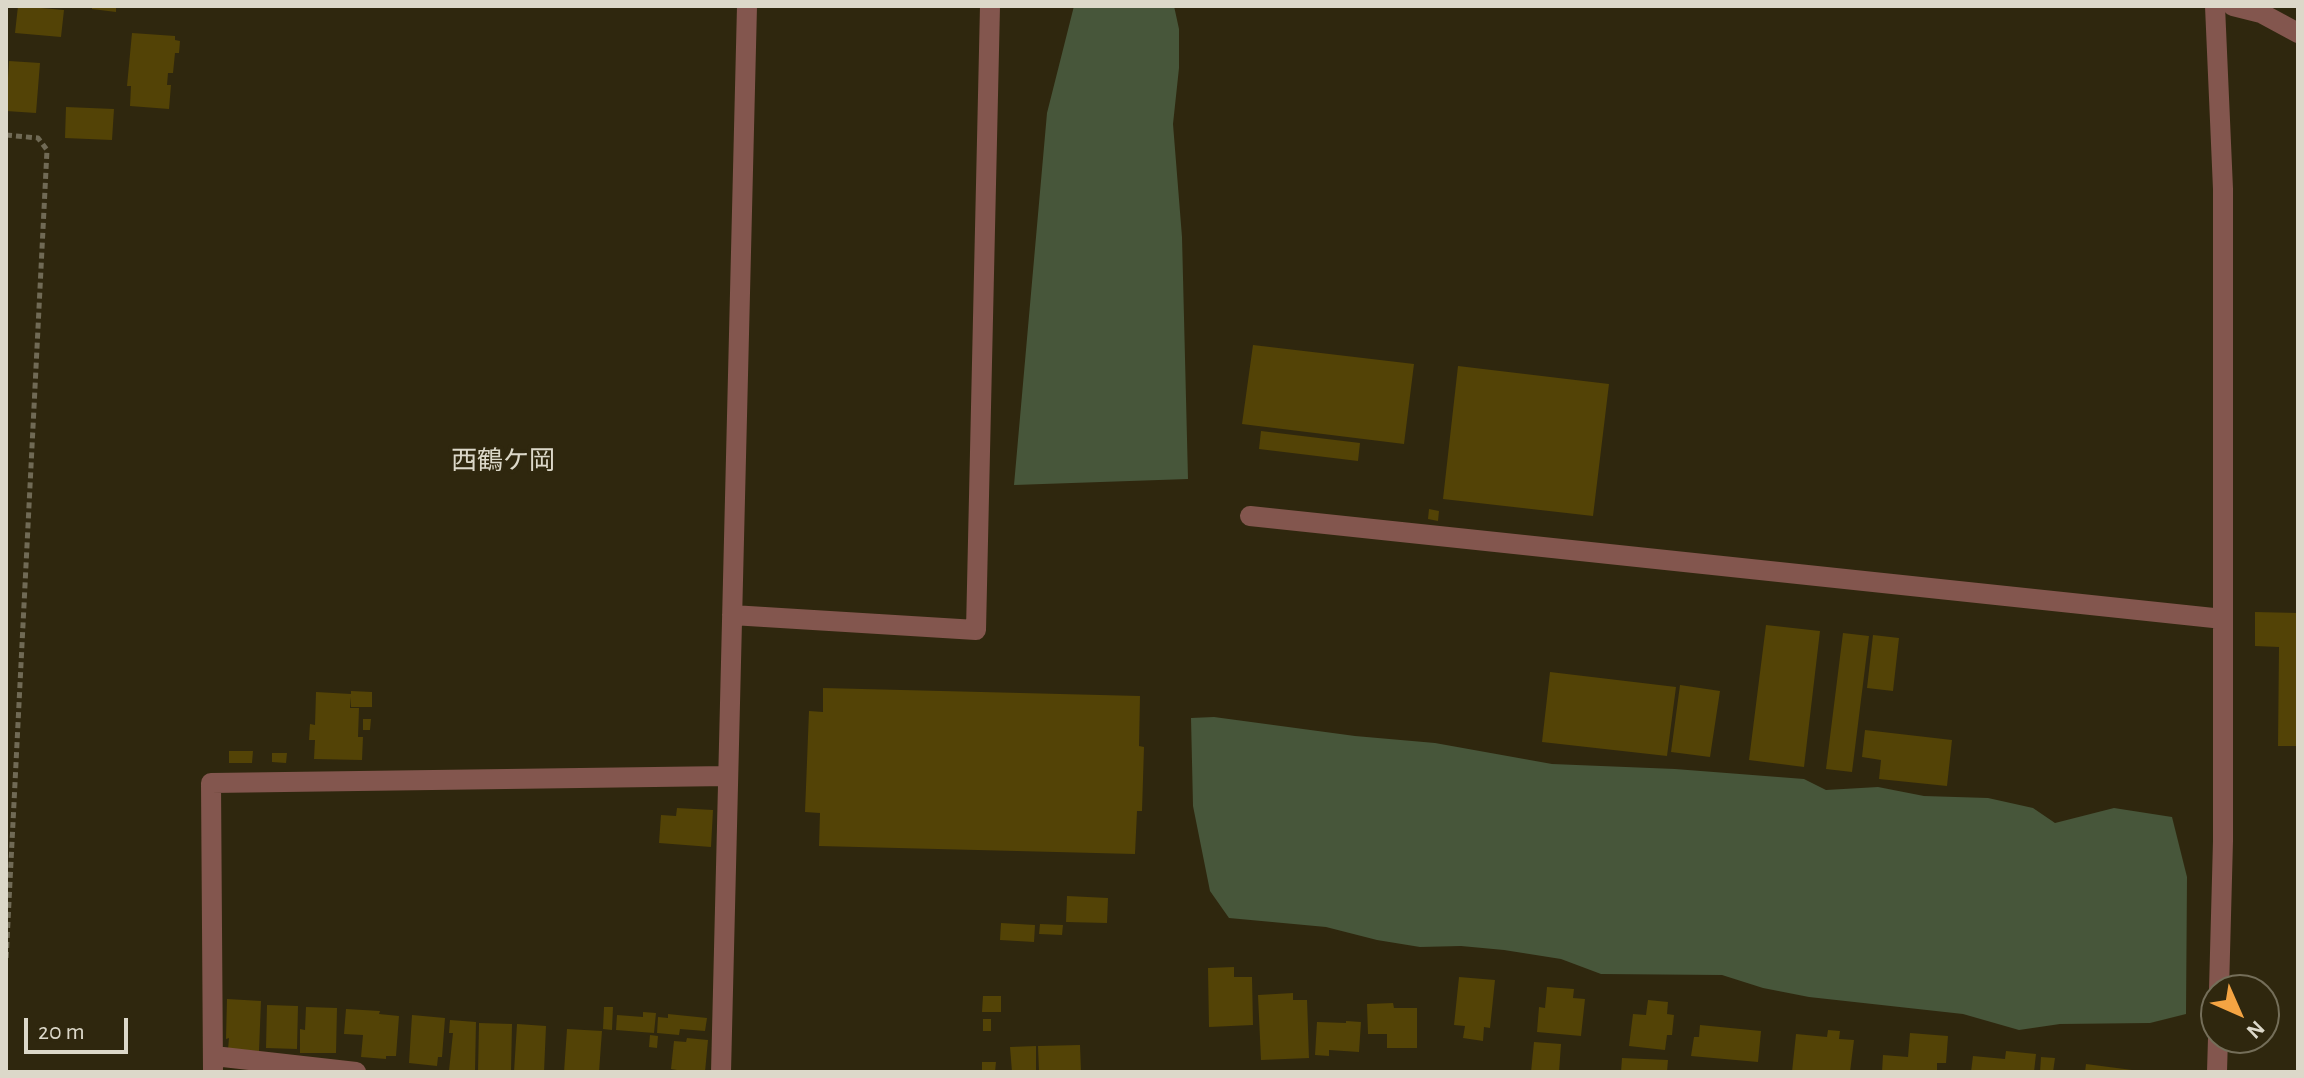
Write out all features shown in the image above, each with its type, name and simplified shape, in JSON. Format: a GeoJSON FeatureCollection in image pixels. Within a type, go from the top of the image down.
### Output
{"type":"FeatureCollection","features":[{"type":"Feature","properties":{"kind":"street"},"geometry":{"type":"LineString","coordinates":[[721,1072],[747,6]]}},
{"type":"Feature","properties":{"kind":"street"},"geometry":{"type":"LineString","coordinates":[[732,615],[976,630],[990,6]]}},
{"type":"Feature","properties":{"kind":"street"},"geometry":{"type":"LineString","coordinates":[[2215,6],[2223,189],[2223,841],[2219,974]]}},
{"type":"Feature","properties":{"kind":"street"},"geometry":{"type":"LineString","coordinates":[[2233,6],[2261,13],[2298,33]]}},
{"type":"Feature","properties":{"kind":"street"},"geometry":{"type":"LineString","coordinates":[[1250,516],[2223,619]]}},
{"type":"Feature","properties":{"kind":"street"},"geometry":{"type":"LineString","coordinates":[[356,1072],[213,1064],[211,783],[728,776]]}},
{"type":"Feature","properties":{"kind":"path"},"geometry":{"type":"LineString","coordinates":[[6,135],[38,138],[47,150],[6,961]]}},
{"type":"Feature","properties":{"kind":"green space"},"geometry":{"type":"Polygon","coordinates":[[[1074,6],[1174,6],[1179,29],[1179,68],[1173,124],[1182,237],[1188,479],[1014,485],[1047,113],[1074,6]]]}},
{"type":"Feature","properties":{"kind":"green space"},"geometry":{"type":"Polygon","coordinates":[[[1214,717],[1435,743],[1552,764],[1804,779],[1826,790],[1878,787],[1924,796],[1988,798],[2033,808],[2055,823],[2114,808],[2172,817],[2187,877],[2186,1014],[2150,1023],[2060,1024],[2019,1030],[1963,1014],[1809,997],[1763,988],[1722,975],[1601,974],[1561,959],[1504,950],[1461,946],[1420,947],[1326,927],[1229,918],[1210,891],[1193,806],[1191,718],[1214,717]]]}},
{"type":"Feature","properties":{"kind":"building"},"geometry":{"type":"Polygon","coordinates":[[[18,6],[64,10],[61,37],[15,33],[18,6]]]}},
{"type":"Feature","properties":{"kind":"building"},"geometry":{"type":"Polygon","coordinates":[[[92,6],[116,6],[116,12],[92,9],[92,6]]]}},
{"type":"Feature","properties":{"kind":"building"},"geometry":{"type":"Polygon","coordinates":[[[132,33],[175,36],[175,40],[180,41],[173,73],[168,73],[167,85],[171,85],[169,109],[130,106],[131,86],[127,86],[132,33]]]}},
{"type":"Feature","properties":{"kind":"building"},"geometry":{"type":"Polygon","coordinates":[[[9,61],[40,63],[36,113],[6,111],[9,61]]]}},
{"type":"Feature","properties":{"kind":"building"},"geometry":{"type":"Polygon","coordinates":[[[66,107],[114,109],[112,140],[65,138],[66,107]]]}},
{"type":"Feature","properties":{"kind":"building"},"geometry":{"type":"Polygon","coordinates":[[[1253,345],[1414,364],[1404,444],[1242,424],[1253,345]]]}},
{"type":"Feature","properties":{"kind":"building"},"geometry":{"type":"Polygon","coordinates":[[[1458,366],[1609,384],[1593,516],[1443,499],[1458,366]]]}},
{"type":"Feature","properties":{"kind":"building"},"geometry":{"type":"Polygon","coordinates":[[[1261,431],[1360,443],[1358,461],[1259,449],[1261,431]]]}},
{"type":"Feature","properties":{"kind":"building"},"geometry":{"type":"Polygon","coordinates":[[[1429,509],[1439,511],[1438,521],[1428,519],[1429,509]]]}},
{"type":"Feature","properties":{"kind":"building"},"geometry":{"type":"Polygon","coordinates":[[[2255,612],[2298,613],[2298,746],[2278,746],[2279,647],[2255,646],[2255,612]]]}},
{"type":"Feature","properties":{"kind":"building"},"geometry":{"type":"Polygon","coordinates":[[[1766,625],[1820,631],[1804,767],[1749,760],[1766,625]]]}},
{"type":"Feature","properties":{"kind":"building"},"geometry":{"type":"Polygon","coordinates":[[[1843,633],[1869,636],[1852,772],[1826,769],[1843,633]]]}},
{"type":"Feature","properties":{"kind":"building"},"geometry":{"type":"Polygon","coordinates":[[[1873,635],[1899,638],[1893,691],[1867,688],[1873,635]]]}},
{"type":"Feature","properties":{"kind":"building"},"geometry":{"type":"Polygon","coordinates":[[[1550,672],[1676,687],[1667,756],[1542,742],[1550,672]]]}},
{"type":"Feature","properties":{"kind":"building"},"geometry":{"type":"Polygon","coordinates":[[[1680,685],[1720,691],[1710,757],[1671,752],[1680,685]]]}},
{"type":"Feature","properties":{"kind":"building"},"geometry":{"type":"Polygon","coordinates":[[[823,688],[1140,696],[1139,746],[1144,747],[1142,811],[1137,811],[1135,854],[819,846],[820,813],[805,812],[809,711],[823,712],[823,688]]]}},
{"type":"Feature","properties":{"kind":"building"},"geometry":{"type":"Polygon","coordinates":[[[351,691],[372,692],[372,707],[351,707],[350,697],[350,708],[359,708],[358,737],[363,737],[362,760],[314,759],[315,740],[309,740],[310,724],[315,725],[316,692],[351,694],[351,691]]]}},
{"type":"Feature","properties":{"kind":"building"},"geometry":{"type":"Polygon","coordinates":[[[363,719],[371,719],[370,730],[363,730],[363,719]]]}},
{"type":"Feature","properties":{"kind":"building"},"geometry":{"type":"Polygon","coordinates":[[[1865,730],[1952,740],[1947,786],[1879,779],[1881,760],[1862,757],[1865,730]]]}},
{"type":"Feature","properties":{"kind":"building"},"geometry":{"type":"Polygon","coordinates":[[[229,751],[253,751],[252,763],[229,763],[229,751]]]}},
{"type":"Feature","properties":{"kind":"building"},"geometry":{"type":"Polygon","coordinates":[[[272,753],[287,753],[286,763],[272,762],[272,753]]]}},
{"type":"Feature","properties":{"kind":"building"},"geometry":{"type":"Polygon","coordinates":[[[677,808],[713,810],[711,847],[659,843],[661,815],[676,816],[677,808]]]}},
{"type":"Feature","properties":{"kind":"building"},"geometry":{"type":"Polygon","coordinates":[[[1067,896],[1108,898],[1107,923],[1066,922],[1067,896]]]}},
{"type":"Feature","properties":{"kind":"building"},"geometry":{"type":"Polygon","coordinates":[[[1001,923],[1035,925],[1034,942],[1000,940],[1001,923]]]}},
{"type":"Feature","properties":{"kind":"building"},"geometry":{"type":"Polygon","coordinates":[[[1040,924],[1063,925],[1062,935],[1039,934],[1040,924]]]}},
{"type":"Feature","properties":{"kind":"building"},"geometry":{"type":"Polygon","coordinates":[[[1234,967],[1234,977],[1252,977],[1253,1025],[1209,1027],[1208,968],[1234,967]]]}},
{"type":"Feature","properties":{"kind":"building"},"geometry":{"type":"Polygon","coordinates":[[[1459,977],[1495,980],[1490,1028],[1484,1027],[1483,1041],[1463,1038],[1465,1026],[1454,1025],[1459,977]]]}},
{"type":"Feature","properties":{"kind":"building"},"geometry":{"type":"Polygon","coordinates":[[[1547,987],[1574,989],[1573,998],[1585,999],[1581,1036],[1537,1032],[1539,1007],[1545,1008],[1547,987]]]}},
{"type":"Feature","properties":{"kind":"building"},"geometry":{"type":"Polygon","coordinates":[[[1293,993],[1293,1000],[1307,1000],[1309,1058],[1261,1060],[1258,995],[1293,993]]]}},
{"type":"Feature","properties":{"kind":"building"},"geometry":{"type":"Polygon","coordinates":[[[983,996],[1001,996],[1001,1012],[982,1012],[983,996]]]}},
{"type":"Feature","properties":{"kind":"building"},"geometry":{"type":"Polygon","coordinates":[[[227,999],[261,1001],[259,1051],[228,1050],[227,999]]]}},
{"type":"Feature","properties":{"kind":"building"},"geometry":{"type":"Polygon","coordinates":[[[1648,1000],[1668,1002],[1667,1014],[1674,1015],[1672,1035],[1667,1035],[1665,1050],[1629,1046],[1633,1014],[1646,1015],[1648,1000]]]}},
{"type":"Feature","properties":{"kind":"building"},"geometry":{"type":"Polygon","coordinates":[[[1393,1003],[1394,1008],[1417,1008],[1417,1048],[1387,1048],[1387,1034],[1368,1034],[1367,1004],[1393,1003]]]}},
{"type":"Feature","properties":{"kind":"building"},"geometry":{"type":"Polygon","coordinates":[[[267,1005],[298,1006],[297,1049],[266,1048],[267,1005]]]}},
{"type":"Feature","properties":{"kind":"building"},"geometry":{"type":"Polygon","coordinates":[[[306,1007],[337,1008],[336,1053],[300,1053],[300,1029],[305,1030],[306,1007]]]}},
{"type":"Feature","properties":{"kind":"building"},"geometry":{"type":"Polygon","coordinates":[[[604,1007],[613,1007],[612,1030],[603,1029],[604,1007]]]}},
{"type":"Feature","properties":{"kind":"building"},"geometry":{"type":"Polygon","coordinates":[[[346,1009],[380,1011],[379,1014],[399,1016],[396,1056],[386,1056],[386,1059],[361,1057],[363,1035],[344,1034],[346,1009]]]}},
{"type":"Feature","properties":{"kind":"building"},"geometry":{"type":"Polygon","coordinates":[[[643,1012],[656,1013],[654,1033],[616,1030],[617,1015],[643,1017],[643,1012]]]}},
{"type":"Feature","properties":{"kind":"building"},"geometry":{"type":"Polygon","coordinates":[[[668,1014],[707,1018],[705,1031],[680,1029],[679,1035],[657,1033],[658,1017],[668,1018],[668,1014]]]}},
{"type":"Feature","properties":{"kind":"building"},"geometry":{"type":"Polygon","coordinates":[[[412,1015],[445,1018],[442,1057],[438,1057],[437,1066],[409,1063],[412,1015]]]}},
{"type":"Feature","properties":{"kind":"building"},"geometry":{"type":"Polygon","coordinates":[[[983,1019],[991,1019],[991,1031],[983,1031],[983,1019]]]}},
{"type":"Feature","properties":{"kind":"building"},"geometry":{"type":"Polygon","coordinates":[[[450,1020],[476,1022],[475,1072],[449,1071],[453,1033],[449,1033],[450,1020]]]}},
{"type":"Feature","properties":{"kind":"building"},"geometry":{"type":"Polygon","coordinates":[[[1317,1022],[1361,1022],[1359,1052],[1329,1050],[1329,1056],[1315,1055],[1317,1022]]]}},
{"type":"Feature","properties":{"kind":"building"},"geometry":{"type":"Polygon","coordinates":[[[479,1023],[512,1024],[511,1072],[478,1072],[479,1023]]]}},
{"type":"Feature","properties":{"kind":"building"},"geometry":{"type":"Polygon","coordinates":[[[517,1024],[546,1026],[544,1072],[514,1072],[517,1024]]]}},
{"type":"Feature","properties":{"kind":"building"},"geometry":{"type":"Polygon","coordinates":[[[1700,1025],[1761,1031],[1758,1062],[1691,1056],[1694,1037],[1699,1037],[1700,1025]]]}},
{"type":"Feature","properties":{"kind":"building"},"geometry":{"type":"Polygon","coordinates":[[[567,1029],[602,1031],[599,1072],[564,1072],[567,1029]]]}},
{"type":"Feature","properties":{"kind":"building"},"geometry":{"type":"Polygon","coordinates":[[[1828,1030],[1840,1031],[1839,1039],[1854,1040],[1850,1072],[1792,1072],[1796,1034],[1827,1037],[1828,1030]]]}},
{"type":"Feature","properties":{"kind":"building"},"geometry":{"type":"Polygon","coordinates":[[[1910,1033],[1948,1036],[1946,1063],[1937,1063],[1937,1072],[1882,1072],[1883,1055],[1908,1057],[1910,1033]]]}},
{"type":"Feature","properties":{"kind":"building"},"geometry":{"type":"Polygon","coordinates":[[[650,1035],[658,1036],[657,1048],[649,1047],[650,1035]]]}},
{"type":"Feature","properties":{"kind":"building"},"geometry":{"type":"Polygon","coordinates":[[[687,1038],[708,1040],[705,1072],[677,1072],[671,1069],[674,1041],[686,1042],[687,1038]]]}},
{"type":"Feature","properties":{"kind":"building"},"geometry":{"type":"Polygon","coordinates":[[[1534,1042],[1561,1044],[1559,1072],[1531,1072],[1534,1042]]]}},
{"type":"Feature","properties":{"kind":"building"},"geometry":{"type":"Polygon","coordinates":[[[1080,1045],[1081,1072],[1039,1072],[1038,1046],[1080,1045]]]}},
{"type":"Feature","properties":{"kind":"building"},"geometry":{"type":"Polygon","coordinates":[[[1036,1046],[1036,1072],[1012,1072],[1010,1047],[1036,1046]]]}},
{"type":"Feature","properties":{"kind":"building"},"geometry":{"type":"Polygon","coordinates":[[[2006,1051],[2036,1054],[2034,1072],[1971,1072],[1973,1056],[2005,1059],[2006,1051]]]}},
{"type":"Feature","properties":{"kind":"building"},"geometry":{"type":"Polygon","coordinates":[[[2041,1057],[2055,1058],[2053,1072],[2040,1072],[2041,1057]]]}},
{"type":"Feature","properties":{"kind":"building"},"geometry":{"type":"Polygon","coordinates":[[[1622,1058],[1668,1060],[1667,1072],[1621,1072],[1622,1058]]]}},
{"type":"Feature","properties":{"kind":"building"},"geometry":{"type":"Polygon","coordinates":[[[982,1062],[996,1062],[995,1072],[982,1072],[982,1062]]]}},
{"type":"Feature","properties":{"kind":"building"},"geometry":{"type":"Polygon","coordinates":[[[2086,1064],[2132,1070],[2132,1072],[2085,1072],[2086,1064]]]}},
{"type":"Feature","properties":{"kind":"district","name":"西鶴ケ岡"},"geometry":{"type":"Point","coordinates":[503,461]}}]}
